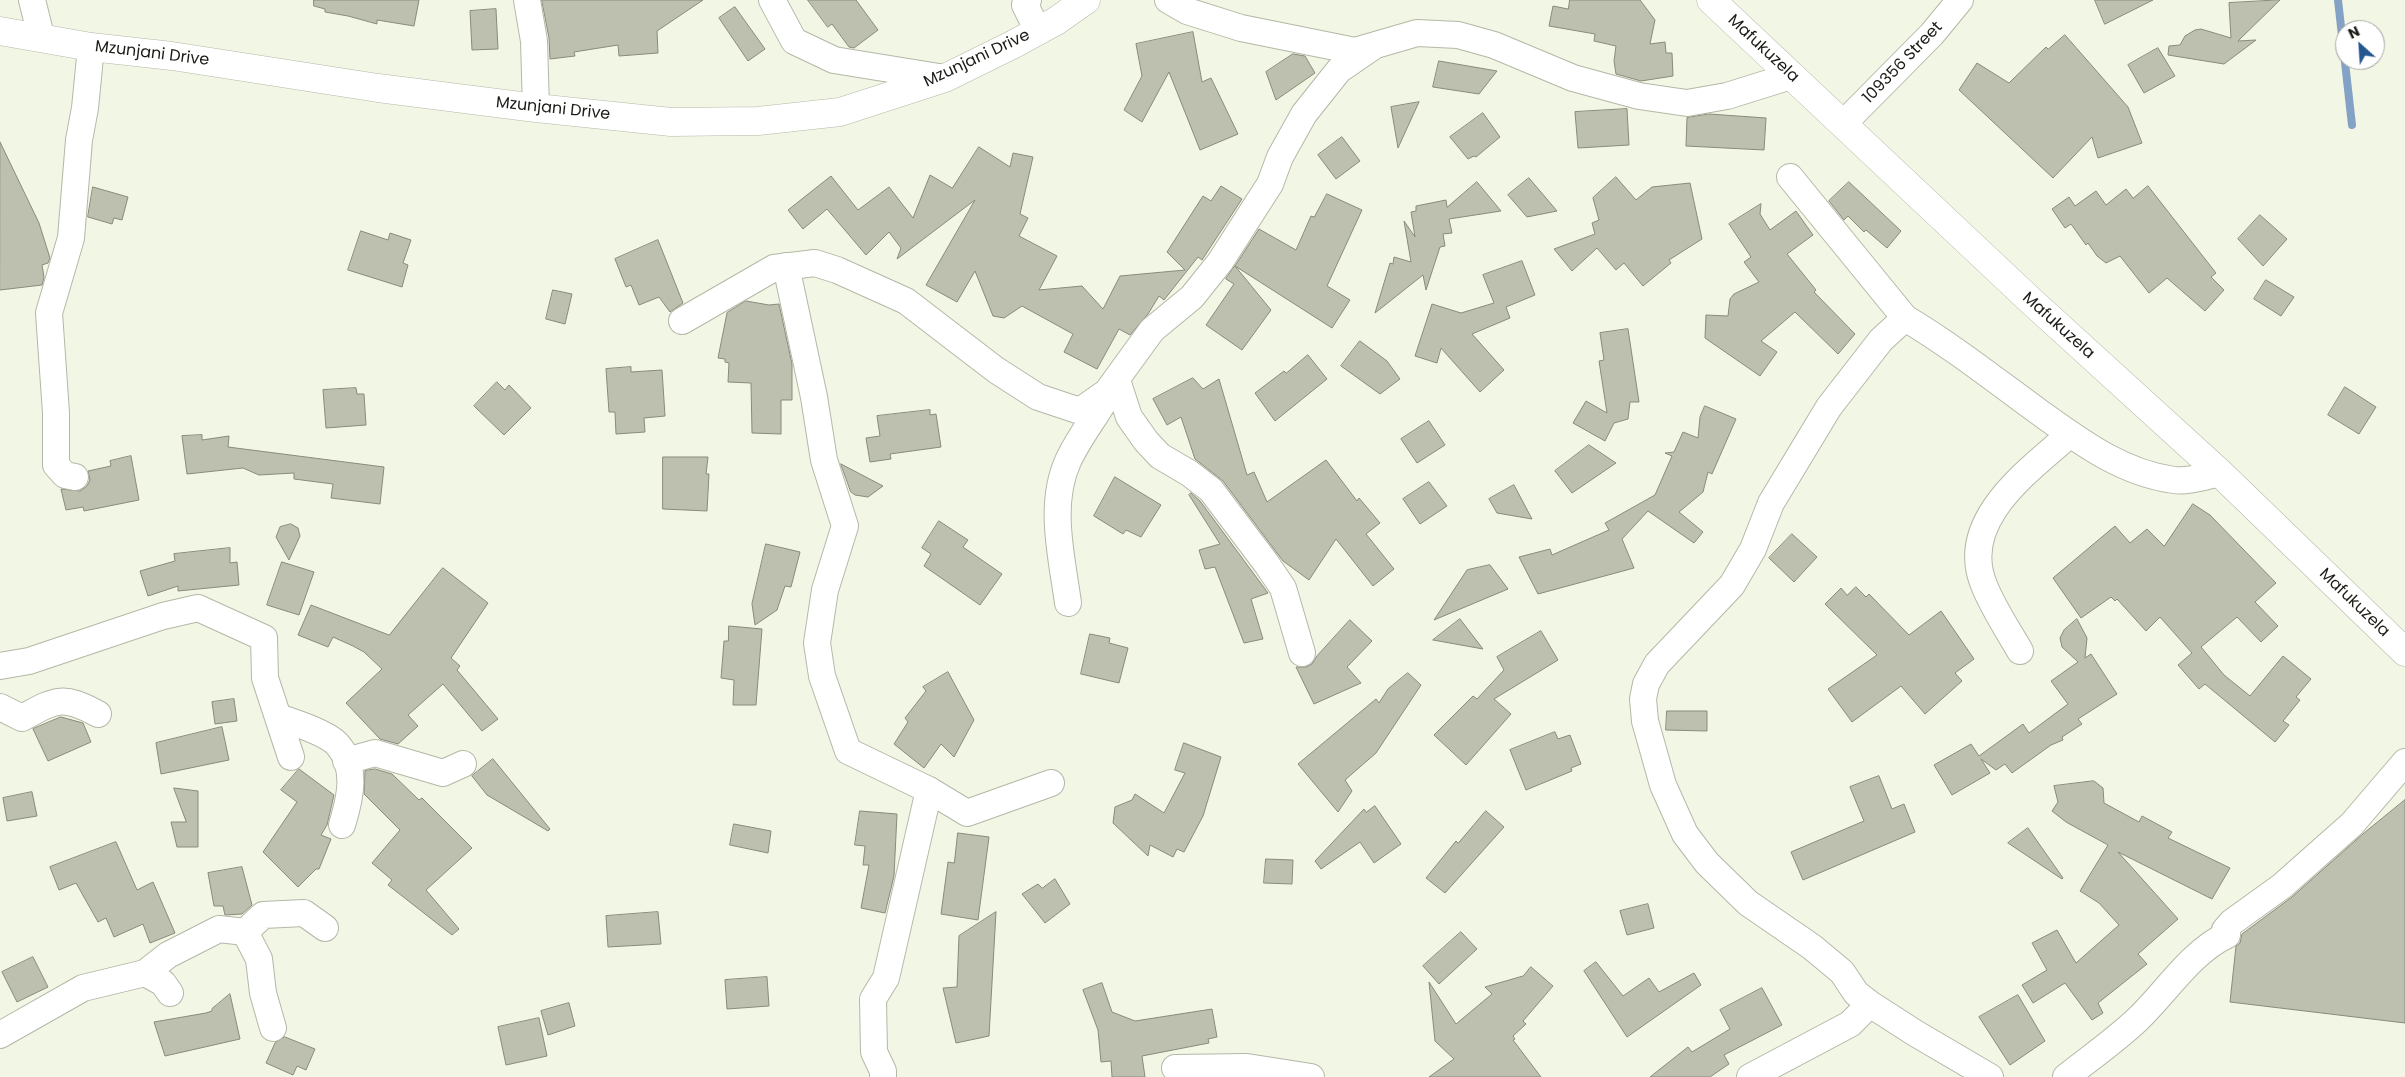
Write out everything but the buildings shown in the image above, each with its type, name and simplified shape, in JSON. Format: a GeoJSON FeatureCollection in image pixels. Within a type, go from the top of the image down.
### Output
{"type":"FeatureCollection","features":[{"type":"Feature","properties":{"kind":"main road","name":"Mzunjani Drive"},"geometry":{"type":"LineString","coordinates":[[0,31],[41,36],[91,47],[172,56],[378,88],[536,108],[671,122],[758,121],[840,112],[945,78],[1038,31],[1086,0]]}},
{"type":"Feature","properties":{"kind":"main road","name":"Mafukuzela"},"geometry":{"type":"LineString","coordinates":[[1711,0],[2030,300],[2220,473],[2405,652]]}},
{"type":"Feature","properties":{"kind":"street"},"geometry":{"type":"LineString","coordinates":[[32,0],[41,36]]}},
{"type":"Feature","properties":{"kind":"street"},"geometry":{"type":"LineString","coordinates":[[527,0],[534,41],[536,108]]}},
{"type":"Feature","properties":{"kind":"street"},"geometry":{"type":"LineString","coordinates":[[772,0],[794,41],[834,60],[945,78]]}},
{"type":"Feature","properties":{"kind":"street"},"geometry":{"type":"LineString","coordinates":[[1028,0],[1025,5],[1038,31]]}},
{"type":"Feature","properties":{"kind":"street"},"geometry":{"type":"LineString","coordinates":[[1168,0],[1187,11],[1241,28],[1355,51],[1418,33],[1458,35],[1494,45],[1573,78],[1639,96],[1687,102],[1727,96],[1791,76]]}},
{"type":"Feature","properties":{"kind":"street","name":"109356 Street"},"geometry":{"type":"LineString","coordinates":[[1843,124],[1932,34],[1960,0]]}},
{"type":"Feature","properties":{"kind":"street"},"geometry":{"type":"LineString","coordinates":[[1068,603],[1058,527],[1059,490],[1068,462],[1127,363],[1152,330],[1192,297],[1220,262],[1270,184],[1283,151],[1304,114],[1339,70],[1374,46]]}},
{"type":"Feature","properties":{"kind":"street"},"geometry":{"type":"LineString","coordinates":[[75,477],[64,475],[56,465],[56,413],[49,313],[71,238],[79,140],[85,108],[91,47]]}},
{"type":"Feature","properties":{"kind":"street"},"geometry":{"type":"LineString","coordinates":[[1790,177],[1904,318],[1935,336],[2085,445],[2123,466],[2148,475],[2177,480],[2220,473]]}},
{"type":"Feature","properties":{"kind":"street"},"geometry":{"type":"LineString","coordinates":[[682,321],[774,268],[815,263],[837,270],[906,300],[996,370],[1038,397],[1080,411],[1107,392],[1117,380]]}},
{"type":"Feature","properties":{"kind":"street"},"geometry":{"type":"LineString","coordinates":[[786,266],[814,397],[824,460],[845,526],[824,598],[817,642],[822,676],[848,751],[929,790],[967,813],[1051,783]]}},
{"type":"Feature","properties":{"kind":"street"},"geometry":{"type":"LineString","coordinates":[[1904,318],[1881,340],[1829,407],[1771,503],[1753,549],[1732,586],[1657,664],[1646,684],[1643,699],[1645,721],[1663,785],[1685,834],[1707,863],[1748,903],[1820,953],[1842,972],[1856,993],[1870,1004],[1915,1034],[1990,1077]]}},
{"type":"Feature","properties":{"kind":"street"},"geometry":{"type":"LineString","coordinates":[[1117,380],[1129,417],[1146,441],[1160,456],[1189,473],[1211,490],[1266,563],[1282,588],[1302,653]]}},
{"type":"Feature","properties":{"kind":"street"},"geometry":{"type":"LineString","coordinates":[[2020,651],[1983,583],[1979,562],[1980,541],[1988,518],[2009,488],[2070,434]]}},
{"type":"Feature","properties":{"kind":"street"},"geometry":{"type":"LineString","coordinates":[[0,666],[29,661],[163,616],[198,608],[264,638],[265,678],[291,757]]}},
{"type":"Feature","properties":{"kind":"street"},"geometry":{"type":"LineString","coordinates":[[0,707],[22,718],[55,701],[81,705],[98,714]]}},
{"type":"Feature","properties":{"kind":"street"},"geometry":{"type":"LineString","coordinates":[[278,717],[312,730],[337,744],[350,770],[350,799],[342,825]]}},
{"type":"Feature","properties":{"kind":"street"},"geometry":{"type":"LineString","coordinates":[[346,761],[375,754],[443,773],[462,764]]}},
{"type":"Feature","properties":{"kind":"street"},"geometry":{"type":"LineString","coordinates":[[2066,1077],[2138,1020],[2198,956],[2216,940],[2228,935],[2225,930],[2232,922],[2282,886],[2352,824],[2405,762]]}},
{"type":"Feature","properties":{"kind":"street"},"geometry":{"type":"LineString","coordinates":[[883,1077],[883,1072],[874,1052],[873,999],[886,978],[929,790]]}},
{"type":"Feature","properties":{"kind":"street"},"geometry":{"type":"LineString","coordinates":[[0,1034],[83,988],[146,973],[168,955],[219,929],[245,932],[263,915],[304,913],[325,928]]}},
{"type":"Feature","properties":{"kind":"street"},"geometry":{"type":"LineString","coordinates":[[245,932],[259,959],[263,993],[273,1028]]}},
{"type":"Feature","properties":{"kind":"street"},"geometry":{"type":"LineString","coordinates":[[146,973],[163,983],[170,993]]}},
{"type":"Feature","properties":{"kind":"street"},"geometry":{"type":"LineString","coordinates":[[1750,1077],[1850,1024],[1870,1004]]}},
{"type":"Feature","properties":{"kind":"street"},"geometry":{"type":"LineString","coordinates":[[1175,1068],[1247,1067],[1311,1077]]}},
{"type":"Feature","properties":{"kind":"waterway"},"geometry":{"type":"LineString","coordinates":[[2338,0],[2352,125]]}}]}
